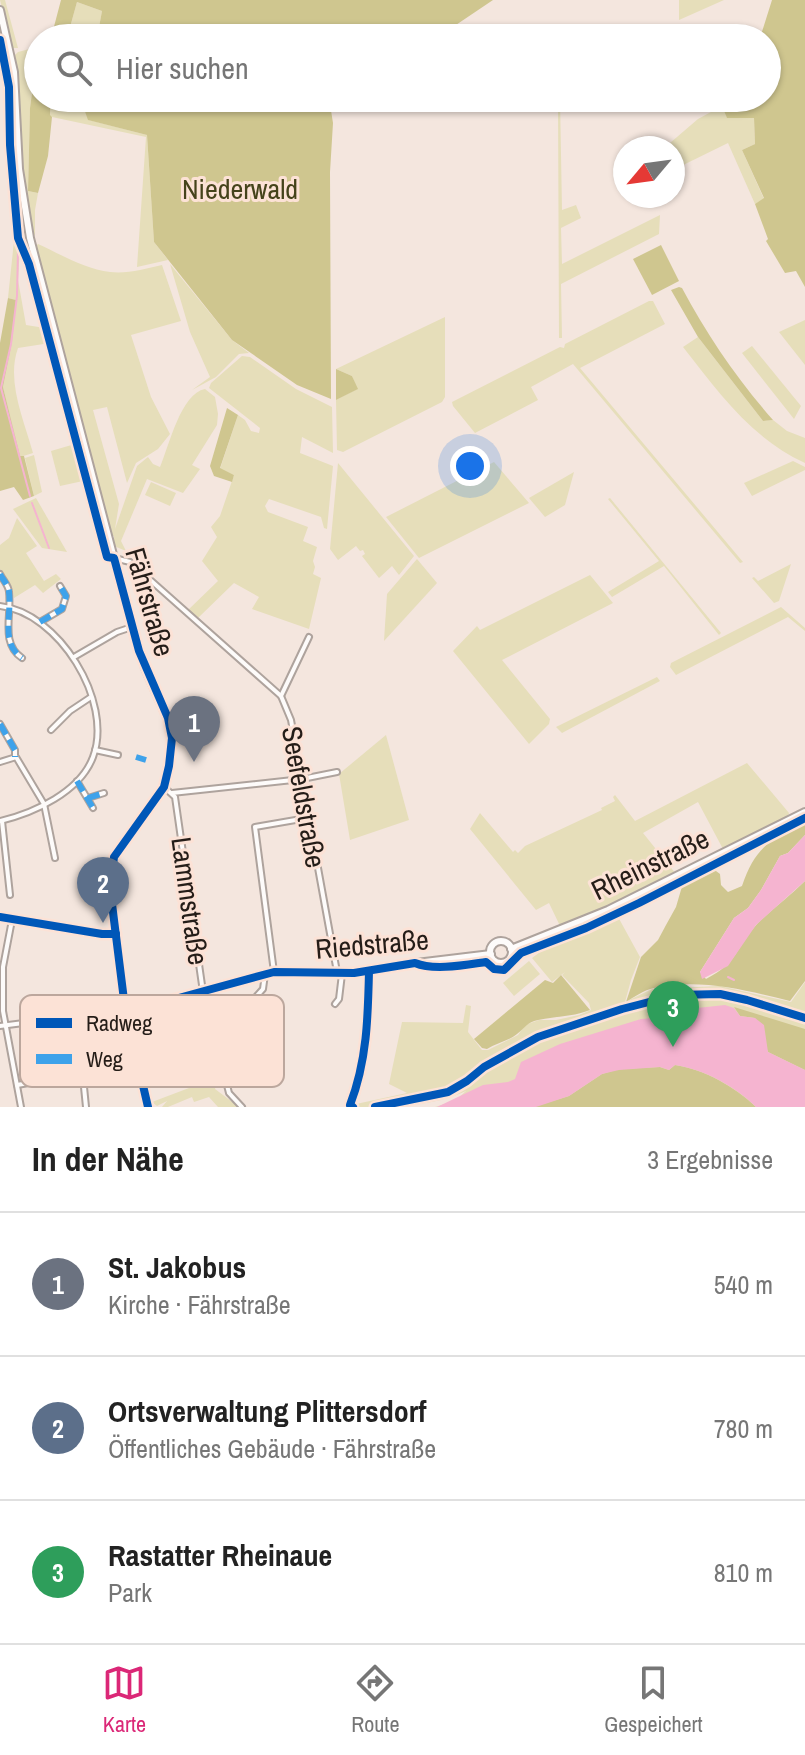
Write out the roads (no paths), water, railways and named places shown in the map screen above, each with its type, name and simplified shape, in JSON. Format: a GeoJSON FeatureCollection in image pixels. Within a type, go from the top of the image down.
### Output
{"type":"FeatureCollection","features":[{"type":"Feature","properties":{"kind":"main road","name":"Fährstraße"},"geometry":{"type":"LineString","coordinates":[[0,10],[14,72],[24,209],[132,627],[145,668],[171,727],[169,766],[164,787],[114,857],[110,888],[123,995]]}},
{"type":"Feature","properties":{"kind":"main road","name":"Rheinstraße"},"geometry":{"type":"LineString","coordinates":[[511,949],[608,910],[805,812]]}},
{"type":"Feature","properties":{"kind":"main road"},"geometry":{"type":"LineString","coordinates":[[0,917],[116,934]]}},
{"type":"Feature","properties":{"kind":"main road","name":"Rheinstraße"},"geometry":{"type":"LineString","coordinates":[[500,941],[511,949],[511,957],[505,962],[497,962],[487,955],[491,947],[500,941]]}},
{"type":"Feature","properties":{"kind":"main road","name":"Riedstraße"},"geometry":{"type":"LineString","coordinates":[[192,995],[274,972],[340,974],[487,955]]}},
{"type":"Feature","properties":{"kind":"main road","name":"Fährstraße"},"geometry":{"type":"LineString","coordinates":[[143,1087],[148,1107]]}},
{"type":"Feature","properties":{"kind":"street","name":"Seefeldstraße"},"geometry":{"type":"LineString","coordinates":[[114,558],[130,562],[281,696],[289,714],[340,974]]}},
{"type":"Feature","properties":{"kind":"street"},"geometry":{"type":"LineString","coordinates":[[0,574],[9,591],[2,626],[6,644],[10,651],[22,658]]}},
{"type":"Feature","properties":{"kind":"street"},"geometry":{"type":"LineString","coordinates":[[40,622],[62,609],[66,596],[60,586]]}},
{"type":"Feature","properties":{"kind":"street"},"geometry":{"type":"LineString","coordinates":[[0,606],[16,608],[40,622],[60,640],[73,658],[91,697],[97,728],[90,765],[77,781],[44,804],[1,821],[10,895]]}},
{"type":"Feature","properties":{"kind":"street"},"geometry":{"type":"LineString","coordinates":[[73,658],[117,632],[132,627]]}},
{"type":"Feature","properties":{"kind":"street"},"geometry":{"type":"LineString","coordinates":[[281,696],[309,637]]}},
{"type":"Feature","properties":{"kind":"street"},"geometry":{"type":"LineString","coordinates":[[51,730],[70,711],[91,697]]}},
{"type":"Feature","properties":{"kind":"street"},"geometry":{"type":"LineString","coordinates":[[0,724],[15,750],[15,757],[44,804],[55,858]]}},
{"type":"Feature","properties":{"kind":"street"},"geometry":{"type":"LineString","coordinates":[[95,750],[118,755]]}},
{"type":"Feature","properties":{"kind":"street"},"geometry":{"type":"LineString","coordinates":[[0,762],[15,757]]}},
{"type":"Feature","properties":{"kind":"street"},"geometry":{"type":"LineString","coordinates":[[164,787],[172,793],[302,779],[337,772]]}},
{"type":"Feature","properties":{"kind":"street"},"geometry":{"type":"LineString","coordinates":[[77,781],[93,808]]}},
{"type":"Feature","properties":{"kind":"street"},"geometry":{"type":"LineString","coordinates":[[88,798],[104,793]]}},
{"type":"Feature","properties":{"kind":"street","name":"Lammstraße"},"geometry":{"type":"LineString","coordinates":[[172,793],[204,995]]}},
{"type":"Feature","properties":{"kind":"street"},"geometry":{"type":"LineString","coordinates":[[274,972],[255,827],[307,818]]}},
{"type":"Feature","properties":{"kind":"street"},"geometry":{"type":"LineString","coordinates":[[12,919],[1,968],[2,1025],[21,1107]]}},
{"type":"Feature","properties":{"kind":"street"},"geometry":{"type":"LineString","coordinates":[[349,1107],[361,1071],[368,1031],[369,971]]}},
{"type":"Feature","properties":{"kind":"street"},"geometry":{"type":"LineString","coordinates":[[258,995],[263,989],[265,974]]}},
{"type":"Feature","properties":{"kind":"street","name":"Riedstraße"},"geometry":{"type":"LineString","coordinates":[[335,1004],[339,999],[340,974]]}},
{"type":"Feature","properties":{"kind":"street"},"geometry":{"type":"LineString","coordinates":[[84,1087],[86,1107]]}},
{"type":"Feature","properties":{"kind":"street","name":"Lammstraße"},"geometry":{"type":"LineString","coordinates":[[228,1087],[242,1107]]}},
{"type":"Feature","properties":{"kind":"waterway"},"geometry":{"type":"LineString","coordinates":[[18,250],[17,296],[1,388],[30,496]]}},
{"type":"Feature","properties":{"kind":"waterway"},"geometry":{"type":"LineString","coordinates":[[32,503],[49,548]]}},
{"type":"Feature","properties":{"kind":"waterway"},"geometry":{"type":"LineString","coordinates":[[728,977],[734,980]]}},
{"type":"Feature","properties":{"kind":"place","name":"St. Jakobus"},"geometry":{"type":"Point","coordinates":[194,762]}},
{"type":"Feature","properties":{"kind":"place","name":"Ortsverwaltung Plittersdorf"},"geometry":{"type":"Point","coordinates":[103,923]}},
{"type":"Feature","properties":{"kind":"place","name":"Rastatter Rheinaue"},"geometry":{"type":"Point","coordinates":[673,1047]}},
{"type":"Feature","properties":{"kind":"park label","name":"Niederwald"},"geometry":{"type":"Point","coordinates":[240,189]}}]}
